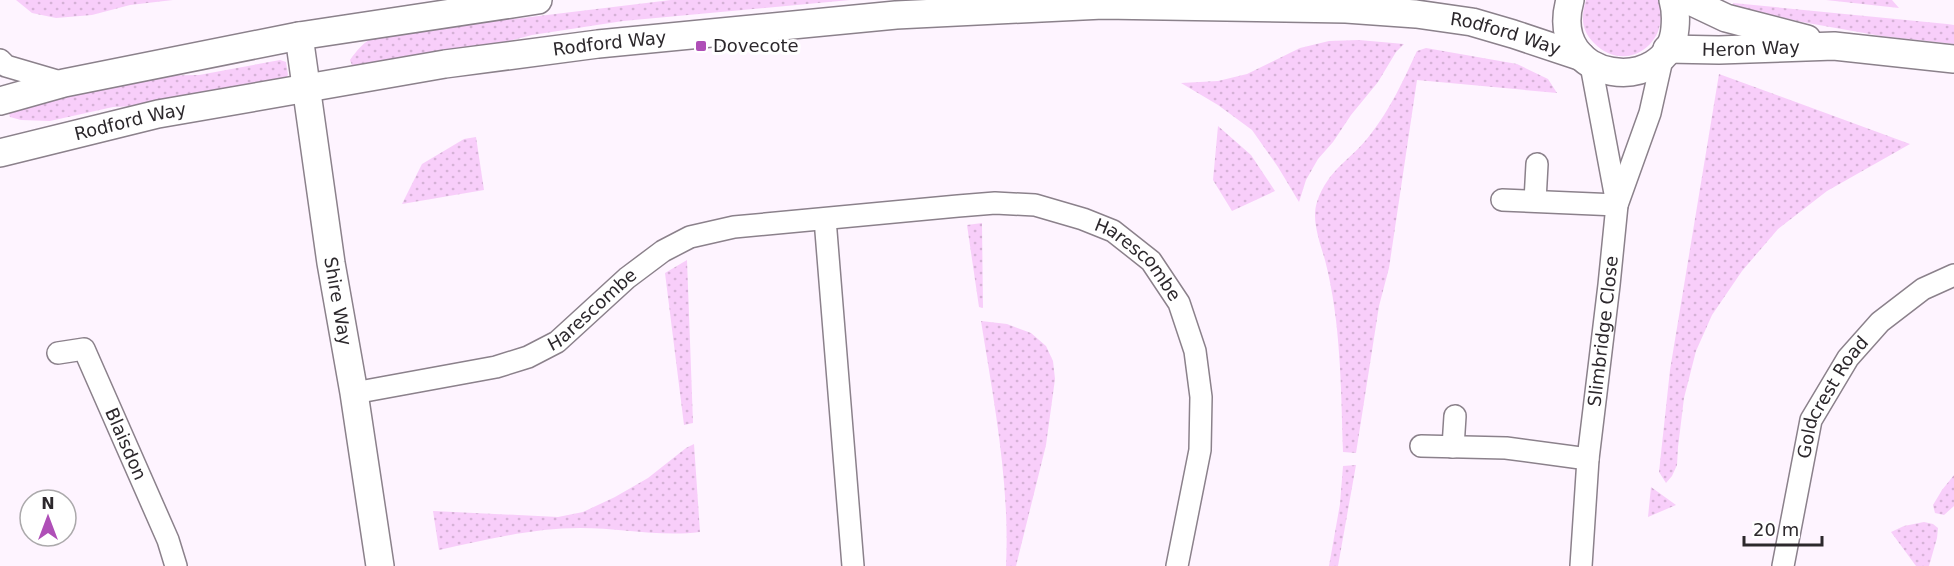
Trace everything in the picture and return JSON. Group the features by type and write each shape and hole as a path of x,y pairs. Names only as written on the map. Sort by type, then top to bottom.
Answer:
{"street":[{"path":"0,101 64,83 298,36 538,0"},
{"path":"1570,0 1566,14 1568,33 1574,47 1586,61"},
{"path":"1665,52 1674,35 1676,10 1673,0"},
{"name":"Heron Way","path":"1688,0 1726,18 1834,46"},
{"name":"Rodford Way","path":"0,153 159,114 445,64 896,8 1102,5 1346,9 1416,14 1472,22 1513,34 1612,73 1630,73 1648,66 1665,52"},
{"name":"Shire Way","path":"298,36 331,263 354,393 380,566"},
{"name":"Heron Way","path":"1665,52 1834,46 1954,59"},
{"name":"Slimbridge Close","path":"1581,566 1588,459 1617,205 1650,113 1665,52"},
{"path":"0,60 6,66 64,83"},
{"name":"Slimbridge Close","path":"1586,61 1617,205"},
{"path":"1535,201 1537,165"},
{"path":"1502,200 1617,205"},
{"name":"Harescombe","path":"354,393 496,367 528,357 557,342 627,278 663,251 690,237 734,227 995,203 1035,205 1083,219 1113,231 1151,261 1179,303 1195,351 1201,397 1200,450 1177,566"},
{"path":"825,219 853,566"},
{"name":"Goldcrest Road","path":"1783,566 1811,420 1848,358 1880,322 1923,289 1954,275"},
{"name":"Blaisdon","path":"58,353 84,349 168,540 176,566"},
{"path":"1453,447 1455,416"},
{"path":"1421,446 1506,448 1588,459"}],"shaded area":[{"path":"16,0 173,0 130,5 92,15 56,18 32,13"},
{"path":"671,0 850,0 623,21 532,35 489,46 353,68 350,60 361,46 375,36 471,17 514,19"},
{"path":"1586,0 1658,0 1661,15 1659,29 1653,41 1644,50 1632,55 1620,56 1607,52 1594,43 1584,28 1583,12"},
{"path":"1826,0 1892,0 1899,8"},
{"path":"1733,3 1954,25 1954,44 1881,36 1802,22 1733,6"},
{"path":"1359,40 1404,44 1396,52 1378,82 1318,159 1306,180 1299,202 1252,130 1218,105 1181,83 1218,81 1247,74 1300,48 1329,41"},
{"path":"1426,48 1517,64 1548,79 1557,93 1417,80 1389,268 1379,306 1356,453 1343,452 1337,331 1330,283 1317,231 1315,209 1327,181 1363,144 1384,115 1417,51"},
{"path":"280,60 286,62 288,75 285,79 160,105 113,107 50,121 21,120 10,117 8,110 145,76 199,75"},
{"path":"1719,74 1910,144 1827,191 1778,229 1742,271 1712,315 1696,351 1684,398 1677,465 1666,483 1659,472 1670,370"},
{"path":"1218,126 1251,155 1275,191 1232,211 1213,180"},
{"path":"476,137 484,190 402,204 422,164 464,139"},
{"path":"982,223 983,308 979,307 967,225"},
{"path":"687,260 693,423 684,425 665,273"},
{"path":"981,321 1007,324 1031,333 1046,346 1053,361 1055,379 1046,445 1016,566 1006,566 1007,535 1003,474 996,412"},
{"path":"694,444 700,532 655,533 595,528 544,530 439,550 433,511 558,517 583,512 648,478"},
{"path":"1356,465 1338,566 1329,566 1340,504 1343,466"},
{"path":"1954,475 1954,506 1944,515 1935,513 1933,505"},
{"path":"1651,487 1676,505 1648,517"},
{"path":"1924,522 1938,528 1937,538 1929,566 1916,566 1891,532 1904,526"}],"place":[{"name":"Dovecote","path":"701,46"}]}
